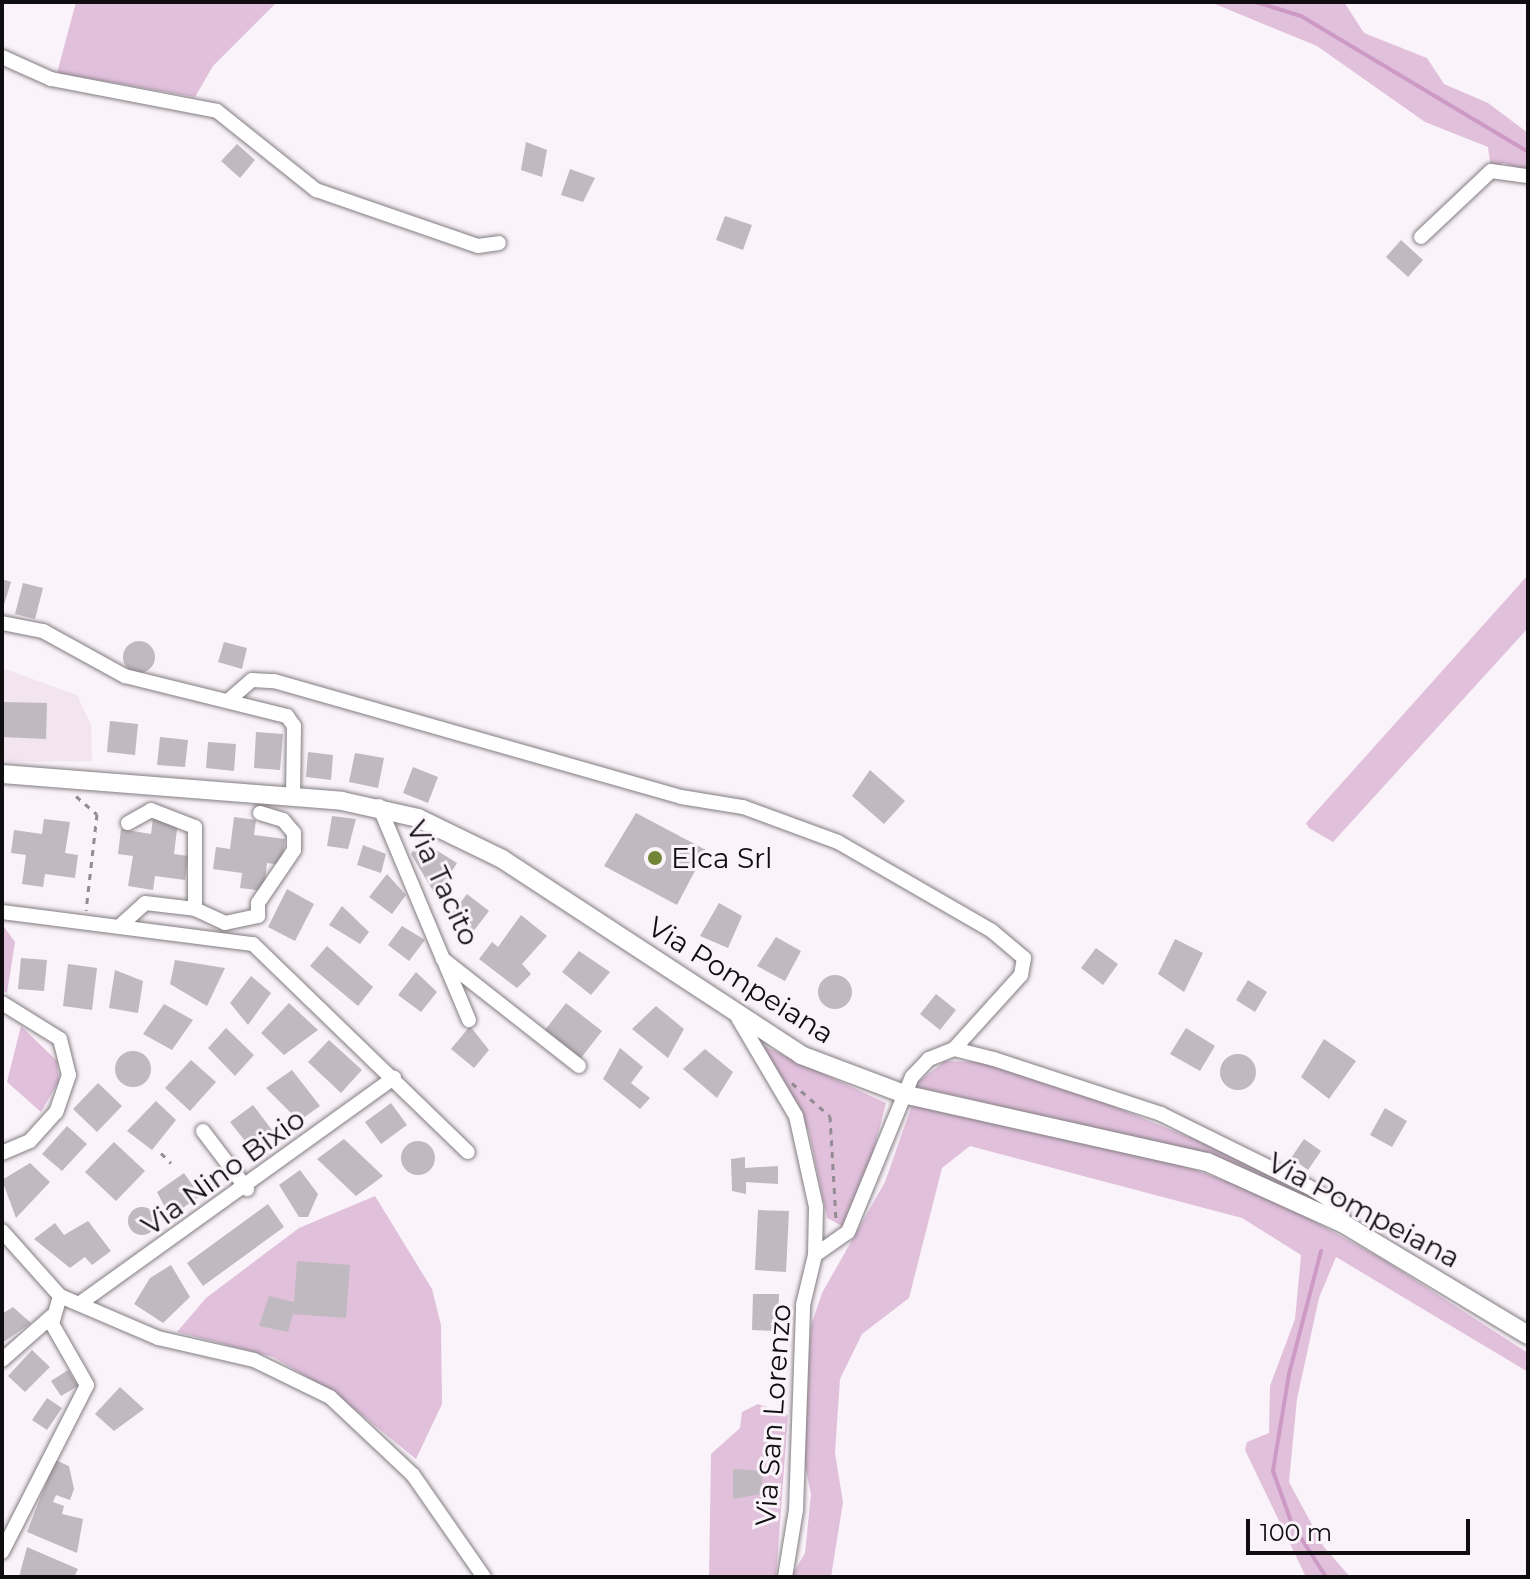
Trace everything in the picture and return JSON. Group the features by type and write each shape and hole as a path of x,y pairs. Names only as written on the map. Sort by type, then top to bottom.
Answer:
{"main road":[{"name":"Via Pompeiana","path":"2,774 379,806 476,843 738,1018 801,1055 907,1095 1163,1149 1253,1180 1344,1224 1528,1335"}],"street":[{"path":"2,57 51,79 217,111 316,190 478,246 499,243"},
{"path":"1421,237 1491,171 1528,176"},
{"path":"2,623 43,631 125,676 230,699 287,716 294,726 293,797"},
{"path":"230,699 252,680 274,681 681,797 743,807 838,842 992,931 1024,958 1021,975 954,1049 929,1059 907,1095 860,1210 834,1244 815,1255"},
{"name":"Via Tacito","path":"379,806 443,959 579,1066"},
{"path":"128,823 151,810 195,827 195,909"},
{"path":"2,912 122,924 224,929 258,916 258,903 294,850 294,833 283,820 260,813"},
{"path":"122,924 145,903 195,909 268,954 468,1152"},
{"path":"443,959 469,1020"},
{"path":"2,1003 60,1039 69,1075 56,1112 30,1141 2,1153"},
{"name":"Via San Lorenzo","path":"738,1018 779,1081 809,1161 815,1255 803,1305 796,1510 785,1577"},
{"path":"954,1049 1081,1086 1236,1148 1340,1207 1344,1224"},
{"name":"Via Nino Bixio","path":"79,1304 247,1189 394,1078"},
{"path":"203,1131 247,1189"},
{"path":"2,1231 60,1296 158,1338 241,1355 330,1397 413,1475 484,1577"},
{"path":"2,1360 52,1316 60,1296"},
{"path":"2,1552 87,1385 52,1316"}],"path":[{"path":"64,787 97,814 86,910"},
{"path":"779,1081 805,1088 830,1116 839,1195 834,1244"},
{"path":"161,1153 171,1163"}],"shaded area":[{"path":"76,2 277,2 213,66 195,97 57,73"},
{"path":"1210,2 1344,2 1364,33 1427,58 1444,84 1488,103 1528,133 1528,172 1504,163 1491,169 1488,147 1425,122 1317,46"},
{"path":"1528,575 1528,628 1333,842 1309,828 1306,823"},
{"path":"2,668 77,695 91,725 92,761 2,762"},
{"path":"2,924 15,942 7,993 2,990"},
{"path":"21,1026 57,1061 59,1081 41,1112 7,1082"},
{"path":"760,1044 886,1103 867,1176 844,1227 827,1218 809,1132"},
{"path":"945,1061 984,1062 1076,1091 1211,1146 1329,1207 1176,1147 913,1086"},
{"path":"912,1105 1160,1158 1267,1195 1384,1260 1528,1353 1528,1372 1336,1257 1319,1298 1297,1399 1289,1482 1324,1547 1350,1577 1306,1577 1245,1450 1247,1442 1269,1433 1270,1386 1295,1319 1301,1255 1242,1218 970,1146 942,1168 909,1298 862,1334 840,1379 835,1453 843,1502 831,1577 791,1577 805,1553 811,1494 803,1456 811,1326 822,1293 885,1182"},
{"path":"375,1196 432,1289 441,1325 442,1404 416,1459 336,1394 273,1357 177,1332 206,1298 299,1228"},
{"path":"758,1404 788,1415 776,1577 709,1577 711,1454 740,1428 742,1412"}],"building":[{"path":"526,142 547,150 542,177 521,170"},
{"path":"237,144 255,160 240,178 221,161"},
{"path":"570,169 595,178 583,202 561,195"},
{"path":"725,216 752,225 743,250 716,240"},
{"path":"1401,240 1423,260 1408,277 1386,257"},
{"path":"2,579 11,582 3,608 2,608"},
{"path":"23,583 43,588 35,619 15,614"},
{"path":"139,641 150,646 155,657 150,668 139,673 128,668 123,657 128,646"},
{"path":"224,642 247,648 242,669 218,662"},
{"path":"2,702 47,703 46,739 2,737"},
{"path":"110,721 138,724 135,755 107,752"},
{"path":"256,732 283,734 280,770 254,768"},
{"path":"160,737 188,740 185,767 157,765"},
{"path":"208,742 236,744 234,771 206,768"},
{"path":"308,752 333,755 331,780 306,777"},
{"path":"355,753 384,758 378,788 349,782"},
{"path":"413,767 438,777 428,803 403,793"},
{"path":"870,770 905,801 884,824 852,796"},
{"name":"Elca Srl","path":"636,813 706,850 677,905 604,866"},
{"path":"332,816 356,819 348,849 327,846"},
{"path":"234,817 256,820 254,835 285,839 282,865 267,863 264,891 240,888 242,873 213,869 216,847 230,849"},
{"path":"153,818 178,821 174,854 188,856 185,880 155,876 153,890 128,886 133,856 118,854 121,829 151,834"},
{"path":"44,819 70,822 65,853 78,855 75,878 45,874 43,887 22,884 26,855 11,853 14,830 42,834"},
{"path":"420,840 457,863 436,896 411,854"},
{"path":"363,845 386,854 381,873 357,865"},
{"path":"387,874 406,895 392,914 369,897"},
{"path":"287,889 314,904 295,941 268,927"},
{"path":"467,894 489,911 472,933 450,916"},
{"path":"719,903 742,916 728,948 700,936"},
{"path":"342,906 369,932 360,944 329,925"},
{"path":"521,915 547,936 522,964 531,974 517,988 479,959 492,942 498,947"},
{"path":"402,926 425,940 409,961 388,945"},
{"path":"776,937 801,951 785,981 757,966"},
{"path":"1175,939 1203,953 1184,992 1158,974"},
{"path":"327,946 373,987 358,1006 310,966"},
{"path":"1096,948 1118,964 1103,985 1081,968"},
{"path":"579,951 610,972 591,995 562,972"},
{"path":"21,958 47,960 44,991 18,989"},
{"path":"175,960 225,968 207,1006 170,984"},
{"path":"68,964 97,968 92,1010 63,1006"},
{"path":"115,970 143,981 138,1013 109,1008"},
{"path":"416,972 437,992 421,1012 398,995"},
{"path":"835,975 847,980 852,992 847,1004 835,1009 823,1004 818,992 823,980"},
{"path":"251,976 271,993 248,1025 230,1003"},
{"path":"1248,980 1267,992 1255,1012 1236,1000"},
{"path":"936,994 956,1010 940,1030 920,1014"},
{"path":"289,1003 318,1030 284,1055 261,1033"},
{"path":"566,1003 602,1031 581,1058 545,1030"},
{"path":"164,1004 193,1020 172,1050 143,1034"},
{"path":"656,1006 684,1029 668,1058 632,1029"},
{"path":"470,1026 489,1050 474,1068 451,1049"},
{"path":"226,1028 254,1055 235,1076 208,1048"},
{"path":"1186,1028 1215,1046 1200,1071 1170,1054"},
{"path":"1324,1039 1356,1061 1329,1099 1301,1077"},
{"path":"329,1040 362,1070 341,1093 308,1062"},
{"path":"620,1048 643,1067 631,1083 650,1098 640,1109 603,1079"},
{"path":"705,1049 733,1072 717,1098 683,1069"},
{"path":"133,1051 145,1057 151,1069 145,1081 133,1087 121,1081 115,1069 121,1057"},
{"path":"1238,1054 1251,1059 1256,1072 1251,1085 1238,1090 1225,1085 1220,1072 1225,1059"},
{"path":"191,1060 216,1082 190,1111 165,1088"},
{"path":"292,1070 320,1106 299,1121 266,1088"},
{"path":"98,1083 122,1106 97,1132 73,1109"},
{"path":"156,1101 176,1120 152,1150 127,1131"},
{"path":"391,1103 407,1125 381,1144 365,1122"},
{"path":"253,1105 275,1134 253,1151 230,1122"},
{"path":"1385,1108 1407,1121 1392,1147 1370,1135"},
{"path":"67,1126 87,1144 62,1171 42,1154"},
{"path":"344,1139 383,1176 356,1196 317,1159"},
{"path":"1304,1139 1321,1151 1308,1170 1291,1158"},
{"path":"418,1141 430,1146 435,1158 430,1170 418,1175 406,1170 401,1158 406,1146"},
{"path":"114,1142 145,1171 116,1201 85,1172"},
{"path":"745,1157 745,1168 778,1166 778,1184 746,1182 746,1194 732,1191 731,1159"},
{"path":"30,1163 50,1182 16,1218 2,1180"},
{"path":"300,1170 318,1194 308,1217 299,1217 279,1185"},
{"path":"184,1173 200,1196 170,1217 157,1192"},
{"path":"268,1204 284,1227 203,1286 187,1263"},
{"path":"142,1207 152,1211 156,1221 152,1231 142,1235 132,1231 128,1221 132,1211"},
{"path":"758,1210 789,1211 786,1272 755,1270"},
{"path":"88,1221 111,1251 92,1265 85,1257 70,1268 34,1239 55,1223 64,1235"},
{"path":"297,1261 350,1265 346,1318 293,1314 288,1332 259,1326 269,1296 294,1302"},
{"path":"171,1265 190,1297 163,1323 134,1304 150,1278"},
{"path":"753,1294 779,1294 778,1331 752,1330"},
{"path":"13,1307 31,1323 2,1343 2,1314"},
{"path":"32,1350 50,1367 25,1392 8,1376"},
{"path":"68,1370 78,1386 61,1396 51,1381"},
{"path":"120,1387 144,1409 114,1431 95,1414"},
{"path":"47,1398 62,1408 47,1430 32,1420"},
{"path":"55,1460 69,1466 74,1489 70,1500 56,1495 53,1502 64,1506 62,1514 83,1519 77,1553 27,1532"},
{"path":"733,1469 763,1471 761,1494 733,1499"},
{"path":"27,1547 78,1569 74,1577 19,1577"}],"waterway":[{"path":"1256,2 1301,16 1528,152"},
{"path":"1321,1251 1289,1374 1273,1471 1292,1524 1326,1577"}],"place":[{"name":"Elca Srl","path":"655,858"}]}
